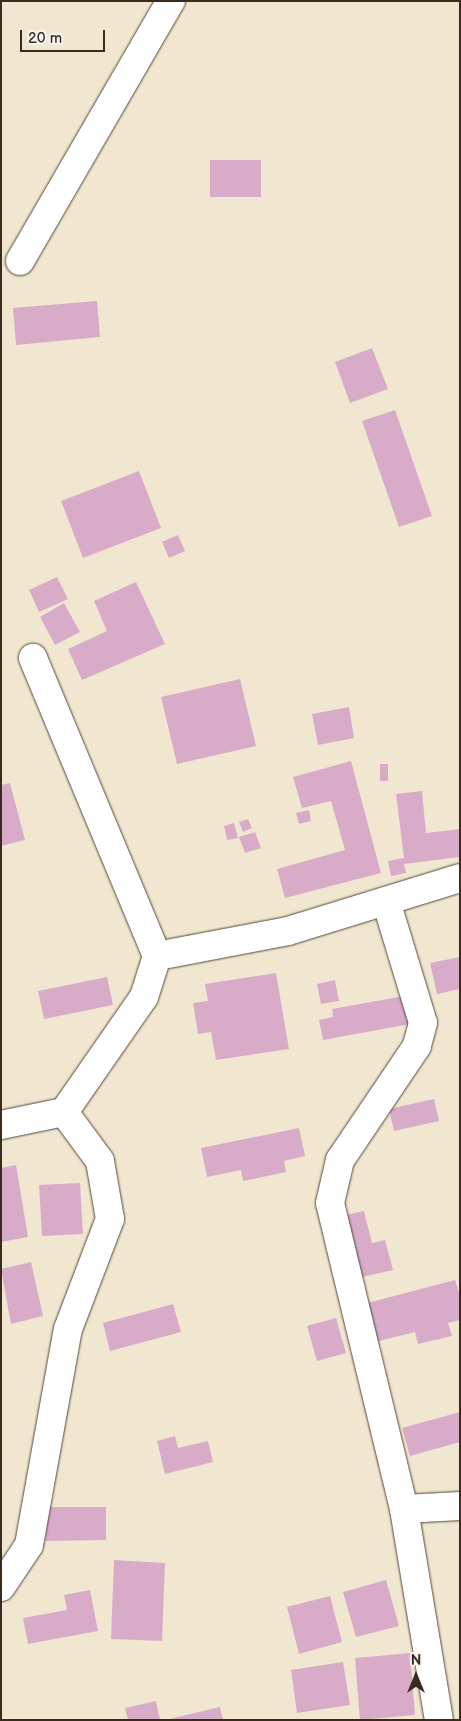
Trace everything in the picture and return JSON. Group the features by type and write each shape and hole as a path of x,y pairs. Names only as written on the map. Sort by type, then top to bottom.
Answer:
{"street":[{"path":"20,261 171,1"},
{"path":"1,1125 64,1112 144,997 157,956 33,658"},
{"path":"157,956 288,931 460,878"},
{"path":"386,901 423,1023 417,1046 340,1160 330,1203 404,1509 439,1720"},
{"path":"1,1587 29,1545 68,1329 110,1219 100,1161 64,1112"},
{"path":"404,1509 460,1506"}],"building":[{"path":"210,160 261,160 261,197 210,197"},
{"path":"97,301 100,337 16,345 13,308"},
{"path":"372,348 388,389 350,403 335,362"},
{"path":"395,410 432,516 399,527 362,421"},
{"path":"139,471 161,528 83,558 61,501"},
{"path":"178,535 185,551 169,558 162,542"},
{"path":"57,577 68,599 39,612 29,590"},
{"path":"136,582 165,644 82,680 68,649 107,631 94,601"},
{"path":"64,603 80,632 55,645 40,617"},
{"path":"240,679 256,746 177,764 161,697"},
{"path":"349,707 354,738 318,745 312,714"},
{"path":"351,761 381,873 285,898 277,869 345,850 331,801 302,808 293,777"},
{"path":"380,764 388,764 388,781 380,781"},
{"path":"10,783 25,840 1,846 1,785"},
{"path":"422,791 426,833 460,829 460,857 404,864 406,873 391,876 388,861 404,858 396,794"},
{"path":"309,810 311,821 299,824 296,813"},
{"path":"248,819 252,828 243,832 239,822"},
{"path":"234,823 238,838 227,840 224,826"},
{"path":"255,832 261,848 245,853 239,837"},
{"path":"460,957 460,989 437,994 430,963"},
{"path":"276,973 289,1049 216,1060 211,1032 198,1034 193,1003 208,1001 205,984"},
{"path":"107,977 113,1005 44,1019 38,991"},
{"path":"335,980 339,1001 321,1004 317,984"},
{"path":"404,996 410,1024 323,1040 319,1020 333,1017 332,1009"},
{"path":"434,1099 439,1121 394,1131 389,1109"},
{"path":"299,1128 305,1156 284,1161 286,1172 243,1181 241,1170 207,1177 201,1148"},
{"path":"16,1165 28,1237 1,1242 1,1168"},
{"path":"80,1183 83,1234 42,1236 39,1185"},
{"path":"364,1211 372,1243 385,1240 393,1270 358,1278 342,1216"},
{"path":"31,1262 43,1316 11,1324 1,1269"},
{"path":"455,1280 460,1296 460,1320 448,1323 452,1336 418,1344 415,1332 371,1343 360,1305"},
{"path":"173,1304 181,1332 110,1351 103,1323"},
{"path":"336,1318 346,1353 317,1361 307,1326"},
{"path":"460,1412 460,1442 410,1456 402,1428"},
{"path":"175,1436 178,1448 208,1441 213,1462 165,1474 157,1441"},
{"path":"46,1507 106,1507 106,1540 46,1541"},
{"path":"114,1560 165,1563 162,1641 111,1639"},
{"path":"386,1580 399,1626 356,1637 343,1592"},
{"path":"90,1590 98,1631 28,1644 23,1618 67,1610 64,1595"},
{"path":"330,1596 342,1642 299,1654 287,1607"},
{"path":"410,1653 415,1715 360,1720 355,1658"},
{"path":"343,1662 350,1705 297,1713 291,1670"},
{"path":"156,1701 160,1720 128,1720 125,1708"},
{"path":"220,1707 223,1720 169,1719"}]}
